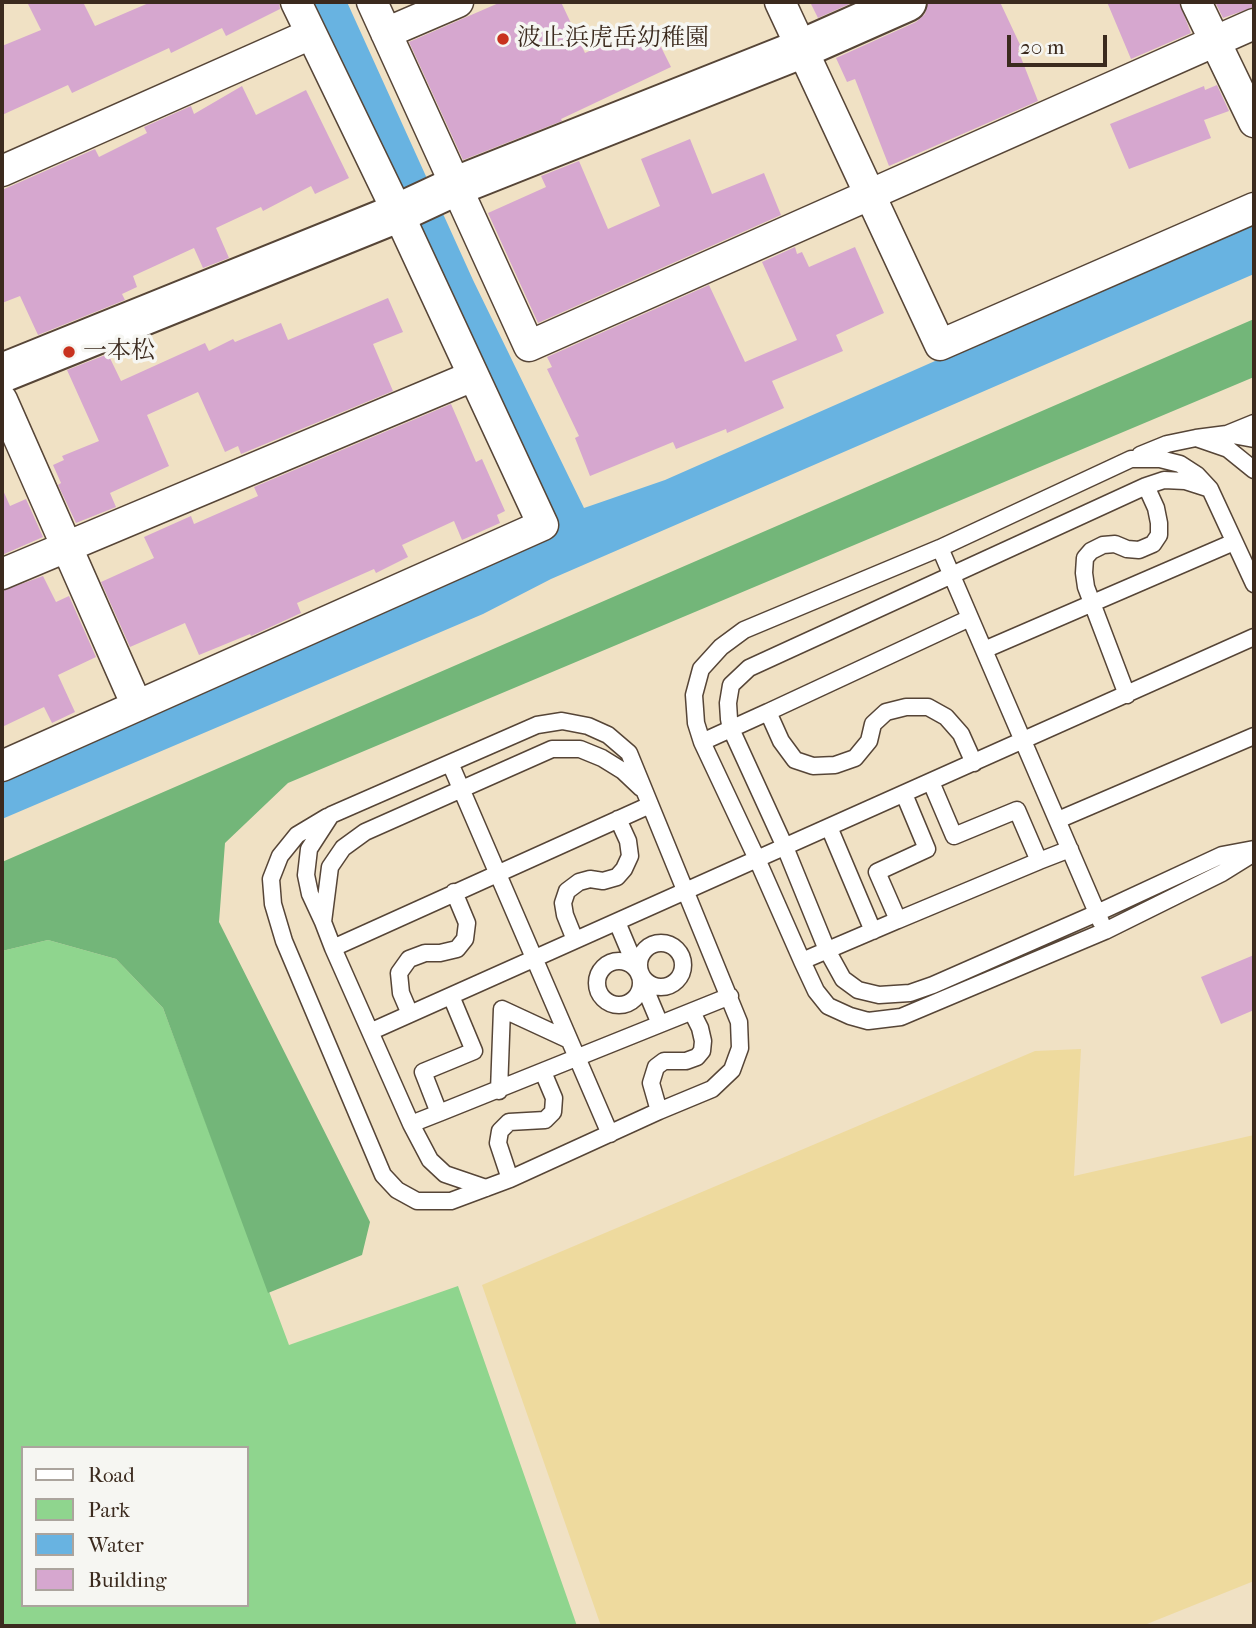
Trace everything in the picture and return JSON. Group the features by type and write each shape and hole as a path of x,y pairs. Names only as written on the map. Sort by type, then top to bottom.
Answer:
{"street":[{"path":"2,766 543,525 398,213 296,2"},
{"path":"372,2 529,346 1254,24"},
{"path":"386,33 458,2"},
{"path":"780,2 940,345 1254,208"},
{"path":"2,373 801,49 907,2"},
{"path":"1195,2 1254,122"},
{"path":"2,172 311,34"},
{"path":"2,574 473,376"},
{"path":"2,400 137,706"}],"lane":[{"path":"1254,423 1227,434 1167,444 940,548 744,630 721,647 701,669 694,695 696,723 702,742 816,992 828,1006 849,1016 868,1021 901,1017 1105,931 1222,873 1254,851"},
{"path":"1227,434 1254,439"},
{"path":"1196,438 1228,449 1254,470"},
{"path":"1131,459 1160,459 1180,464 1197,475 1210,489 1254,584"},
{"path":"1210,489 1185,481 1164,480 1146,486 749,668 731,685 728,703 731,729 785,847 827,950 843,979 858,990 879,995 910,993 933,985 1222,855 1254,851"},
{"path":"1127,695 1092,603 1084,573 1085,558 1091,551 1103,545 1115,544 1139,550 1153,544 1158,535 1156,508 1146,486"},
{"path":"984,650 1234,541"},
{"path":"940,548 1105,931"},
{"path":"702,742 971,618"},
{"path":"372,1031 1254,638"},
{"path":"768,712 781,741 795,760 813,766 835,765 855,758 869,741 873,724 886,712 906,707 928,707 946,717 961,734 974,763"},
{"path":"562,721 588,726 608,735 629,753 730,996 739,1022 740,1048 732,1070 712,1089 510,1179 452,1200 417,1200 397,1190 383,1175 284,941 274,904 271,879 280,856 297,835 331,815 450,763 537,725 562,721"},
{"path":"1058,820 1254,736"},
{"path":"323,922 330,867 343,848 365,832 552,750 580,749 602,758 623,771 647,797"},
{"path":"450,763 610,1134"},
{"path":"931,782 954,836 1017,810 1038,861"},
{"path":"898,920 877,872 927,849 904,794"},
{"path":"333,948 618,819 647,797"},
{"path":"331,815 309,849 306,875 310,894 411,1124 430,1160 445,1174 486,1188"},
{"path":"575,940 563,903 567,891 579,882 590,879 603,881 617,877 625,869 629,856 628,841 618,819"},
{"path":"829,827 873,931"},
{"path":"802,961 1070,849"},
{"path":"410,1014 401,993 399,973 409,959 425,953 457,949 465,939 467,923 454,892"},
{"path":"617,922 660,1024"},
{"path":"439,1113 423,1072 474,1051 451,996"},
{"path":"411,1124 499,1091 730,996"},
{"path":"499,1091 502,1009 569,1040"},
{"path":"659,1111 650,1083 656,1067 664,1061 686,1061 697,1057 702,1051 704,1041 692,1012"},
{"path":"510,1179 498,1143 500,1131 509,1122 545,1120 553,1112 554,1098 543,1072"}],"green space":[{"path":"1254,319 1254,377 288,783 225,843 219,922 370,1222 362,1255 268,1293 163,1008 116,959 48,940 2,951 2,862"},
{"path":"48,940 116,959 163,1008 289,1345 458,1286 577,1626 2,1626 2,951"}],"sand":[{"path":"1081,1049 1074,1176 1254,1135 1254,1581 1142,1626 601,1626 482,1285 1035,1051"}],"water":[{"path":"312,2 347,2 473,280 584,508 665,480 1103,287 1254,224 1254,274 551,579 483,614 2,819 2,776 553,523"}],"building":[{"path":"27,2 83,2 95,26 151,2 279,2 280,9 226,36 222,28 171,53 169,48 72,93 68,85 2,115 2,46 41,30"},
{"path":"501,2 561,2 585,53 634,30 640,42 653,31 671,67 561,119 562,121 463,160 409,42"},
{"path":"810,2 854,2 818,18"},
{"path":"928,2 1000,2 1022,49 1018,50 1038,101 889,166 855,79 847,82 836,58 916,22 925,14"},
{"path":"1107,2 1179,2 1191,33 1131,59"},
{"path":"1215,2 1254,2 1254,7 1223,18"},
{"path":"1217,85 1229,111 1204,120 1211,138 1129,169 1110,124 1204,86 1205,90"},
{"path":"242,86 256,115 306,90 349,178 315,194 311,186 263,211 261,207 216,228 229,258 203,268 194,248 133,276 137,287 122,294 125,300 38,335 20,296 2,303 2,190 95,149 99,157 147,133 144,127 191,106 194,114"},
{"path":"690,139 712,194 764,173 781,215 538,323 488,213 546,187 541,176 579,161 608,229 660,206 641,159"},
{"path":"795,247 797,254 802,252 809,267 855,247 884,313 836,335 843,351 772,381 784,408 727,433 726,429 676,449 673,442 590,476 575,438 579,436 547,369 552,367 547,357 709,285 745,362 797,340 762,262"},
{"path":"388,298 403,332 373,344 393,391 241,454 238,446 225,452 198,392 147,415 169,466 110,493 116,507 76,523 58,485 61,483 53,465 64,460 62,456 99,441 67,370 108,354 121,381 205,343 209,351 233,339 235,342 281,323 288,340"},
{"path":"451,404 476,462 482,459 505,511 497,515 500,523 462,540 454,521 402,545 408,557 376,573 374,569 297,603 301,613 251,636 250,634 199,655 185,623 130,647 101,582 154,558 144,537 191,516 194,524 258,496 254,487"},
{"path":"2,488 10,506 26,499 43,537 2,555"},
{"path":"43,576 56,602 69,596 96,657 58,675 75,712 52,723 44,707 2,727 2,591"},
{"path":"1254,955 1254,1010 1221,1024 1201,977"}],"place":[{"name":"波止浜虎岳幼稚園","path":"503,39"},
{"name":"一本松","path":"69,352"}]}
